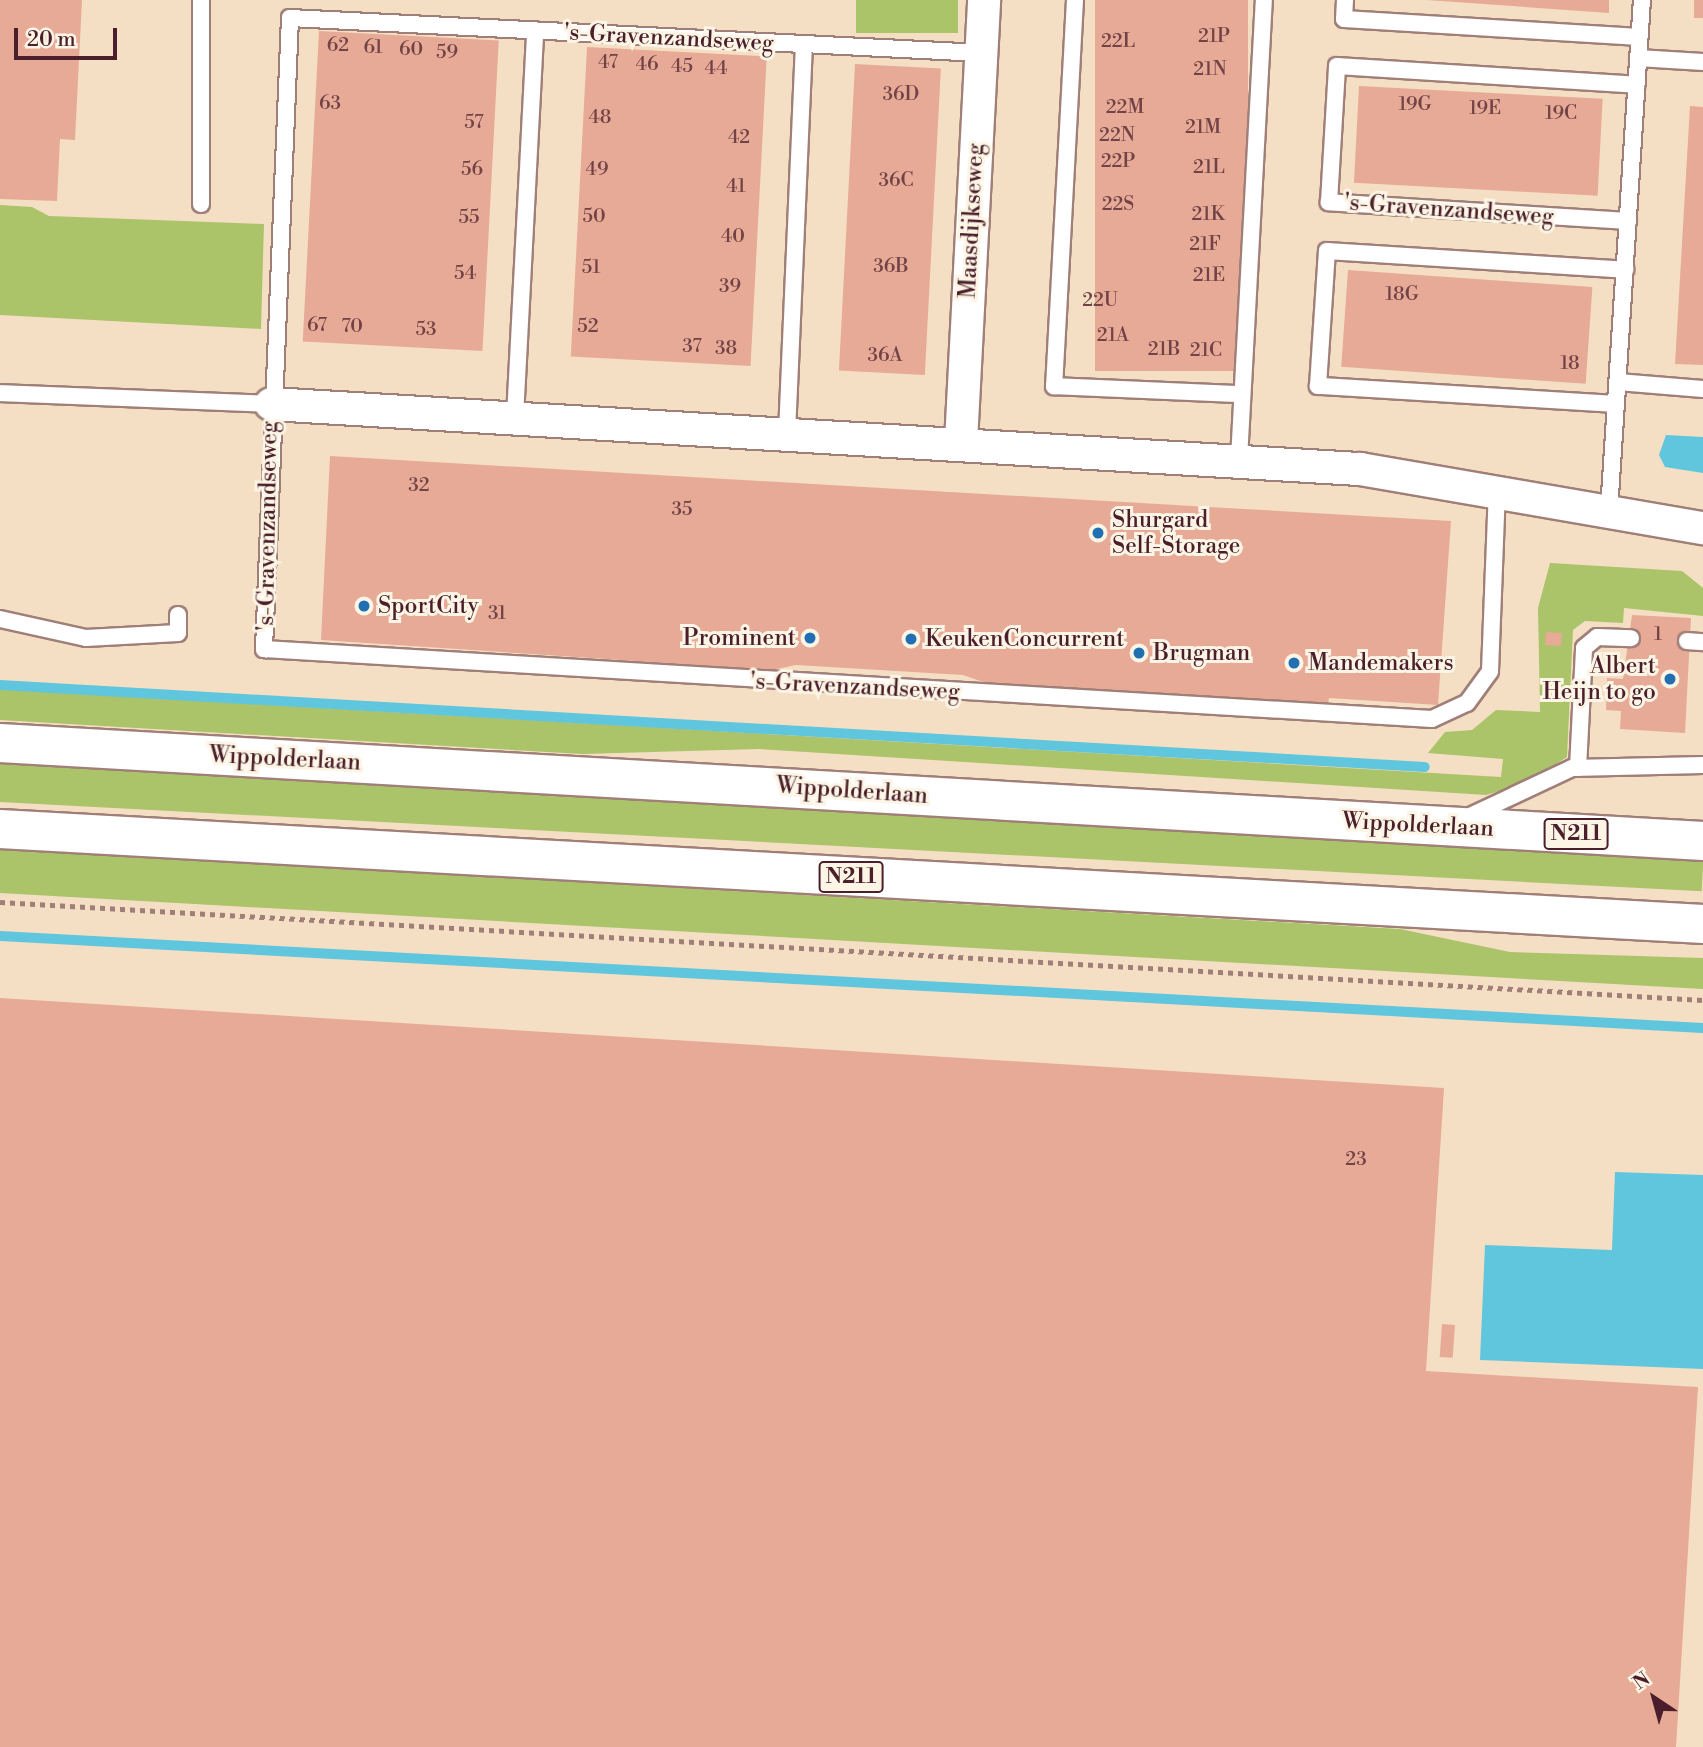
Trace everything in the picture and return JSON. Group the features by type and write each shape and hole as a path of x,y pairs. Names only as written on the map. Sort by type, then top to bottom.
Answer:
{"main road":[{"name":"Wippolderlaan","path":"0,743 1703,841"},
{"name":"N211","path":"0,829 1703,924"}],"street":[{"name":"Maasdijkseweg","path":"961,442 984,0"},
{"name":"'s-Gravenzandseweg","path":"271,404 961,442 1360,469 1703,528"}],"lane":[{"path":"201,0 201,204"},
{"path":"1074,0 1054,386 1240,394"},
{"path":"1239,459 1240,394 1264,0"},
{"path":"1345,0 1344,19 1639,37"},
{"path":"1609,510 1642,0"},
{"name":"'s-Gravenzandseweg","path":"981,53 290,18 271,404 264,649 1432,719 1467,703 1490,671 1497,491"},
{"name":"'s-Gravenzandseweg","path":"515,417 535,31"},
{"name":"'s-Gravenzandseweg","path":"787,433 804,45"},
{"path":"1638,58 1703,62"},
{"name":"'s-Gravenzandseweg","path":"1628,220 1329,202 1337,66 1636,85"},
{"name":"'s-Gravenzandseweg","path":"1616,404 1318,386 1327,251 1625,270"},
{"path":"1618,383 1703,389"},
{"name":"'s-Gravenzandseweg","path":"0,393 271,404"},
{"path":"0,619 86,638 178,633 178,615"},
{"path":"1578,768 1584,648 1597,637 1631,638"},
{"path":"1448,827 1578,768 1703,765"}],"path":[{"path":"0,902 1703,1000"}],"green space":[{"path":"856,0 958,0 958,33 856,33"},
{"path":"0,205 32,207 49,216 264,224 261,329 0,315"},
{"path":"1550,563 1682,571 1703,588 1703,616 1624,608 1623,623 1585,621 1573,630 1567,757 1526,783 1486,795 759,749 582,754 0,720 0,689 1501,777 1503,759 1428,753 1445,732 1472,730 1496,710 1540,712 1538,608"},
{"path":"0,764 1703,853 1702,891 0,802"},
{"path":"0,849 1400,929 1510,952 1703,958 1703,989 0,893"}],"water":[{"path":"1666,435 1703,437 1703,473 1665,467 1659,455"},
{"path":"1615,1172 1703,1175 1703,1369 1480,1360 1485,1245 1612,1250"}],"building":[{"path":"0,0 82,0 75,140 60,139 57,201 0,199"},
{"path":"1095,0 1248,0 1248,371 1095,371"},
{"path":"1427,0 1609,0 1609,13"},
{"path":"1694,0 1703,0 1703,18 1694,18"},
{"path":"319,31 499,40 482,351 303,342"},
{"path":"587,47 767,56 751,366 571,357"},
{"path":"855,64 941,69 925,375 839,371"},
{"path":"1359,86 1603,99 1598,196 1354,183"},
{"path":"1690,106 1703,107 1703,365 1675,364"},
{"path":"1348,270 1592,287 1586,384 1341,367"},
{"path":"330,456 1451,521 1438,705 1329,698 1328,704 986,683 963,675 796,665 772,670 321,640"},
{"path":"1632,615 1691,618 1685,733 1620,729 1621,711 1606,710 1607,678 1623,679"},
{"path":"1546,632 1562,633 1561,646 1545,645"},
{"path":"0,998 1444,1088 1426,1371 1698,1387 1676,1747 0,1747"},
{"path":"1442,1324 1455,1325 1453,1358 1440,1357"}],"waterway":[{"path":"0,685 1425,767"},
{"path":"0,936 1703,1028"}],"place":[{"name":"Shurgard Self-Storage","path":"1098,533"},
{"name":"SportCity","path":"364,606"},
{"name":"Prominent","path":"810,638"},
{"name":"KeukenConcurrent","path":"911,639"},
{"name":"Brugman","path":"1139,653"},
{"name":"Mandemakers","path":"1294,663"},
{"name":"Albert Heijn to go","path":"1670,679"}]}
